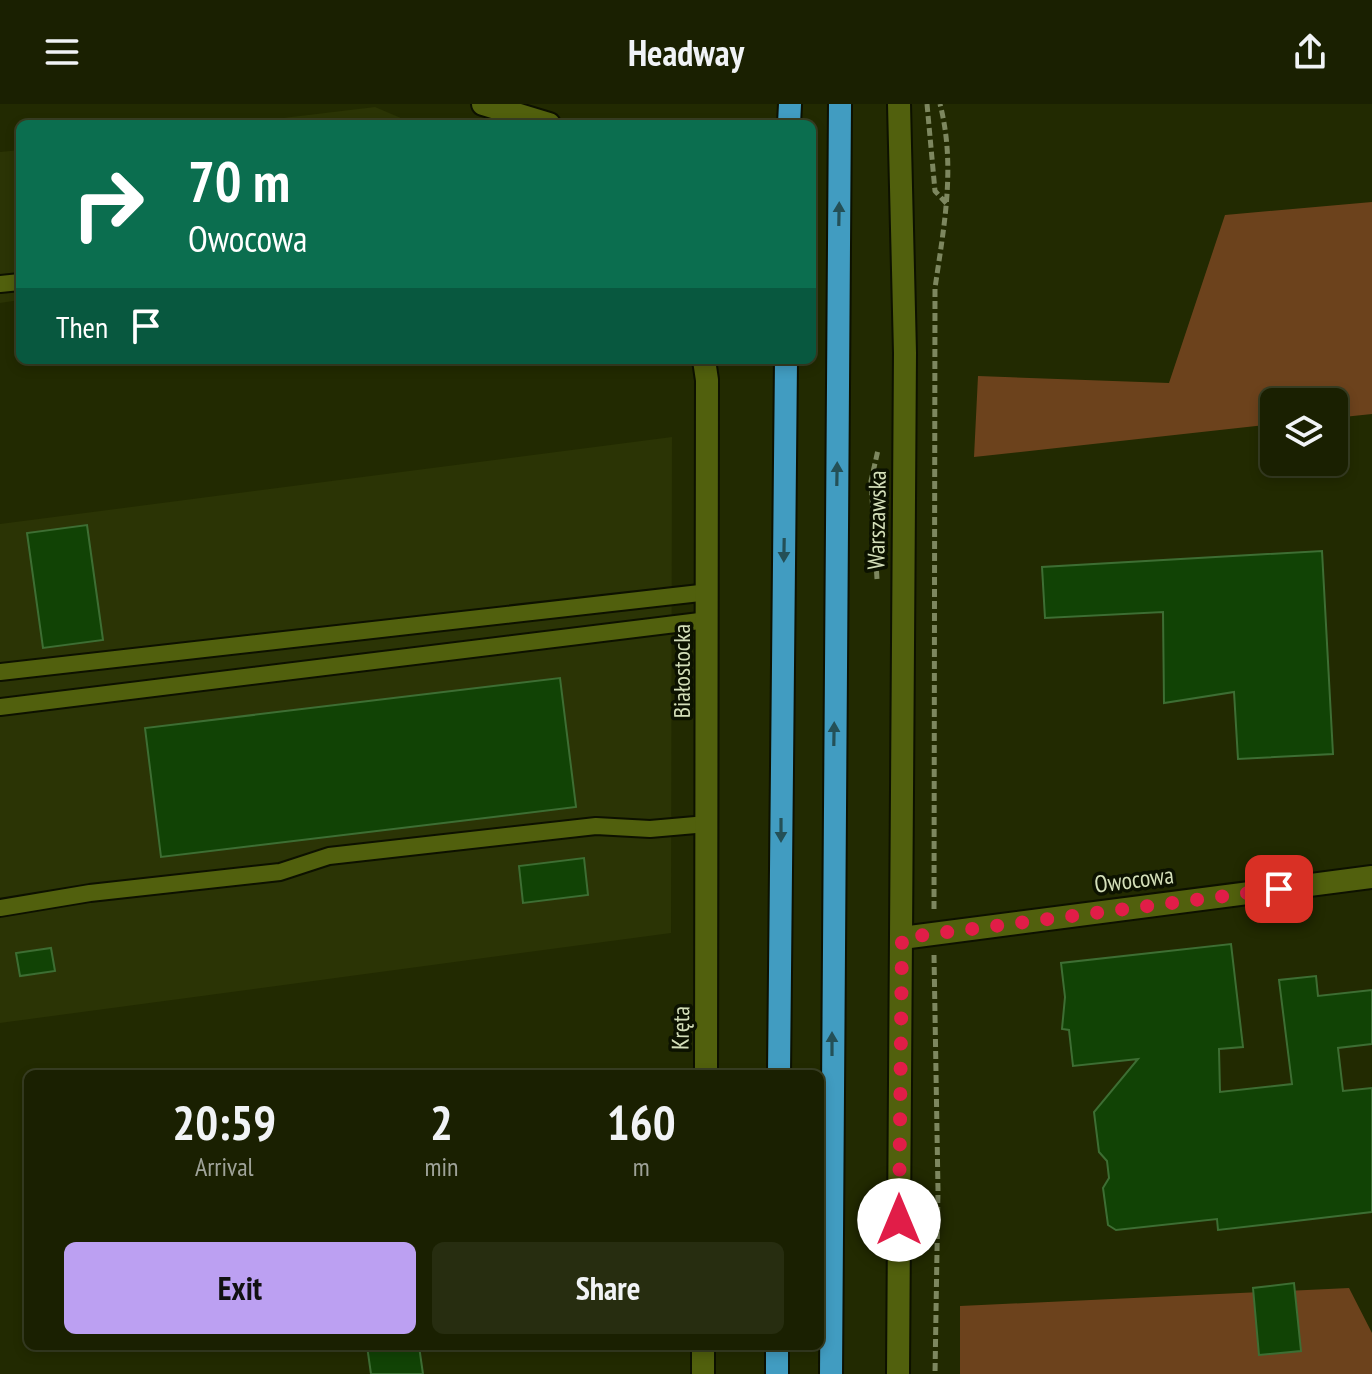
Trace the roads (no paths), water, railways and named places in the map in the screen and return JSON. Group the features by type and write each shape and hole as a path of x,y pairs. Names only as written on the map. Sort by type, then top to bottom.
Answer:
{"highway":[{"path":"831,1374 840,104"},
{"path":"779,1070 786,364"},
{"path":"777,1350 777,1374"}],"street":[{"path":"483,104 537,120"},
{"path":"523,104 545,120"},
{"name":"Warszawska","path":"898,1374 905,353 899,104"},
{"name":"Białostocka","path":"705,364 709,592 707,982"},
{"name":"Owocowa","path":"902,938 1372,877"},
{"name":"Kręta","path":"706,1070 707,982"},
{"path":"703,1350 703,1374"}],"lane":[{"path":"0,672 709,592"},
{"path":"0,707 708,620"},
{"path":"0,908 90,893 280,872 329,856 596,826 650,829 707,824"}]}
